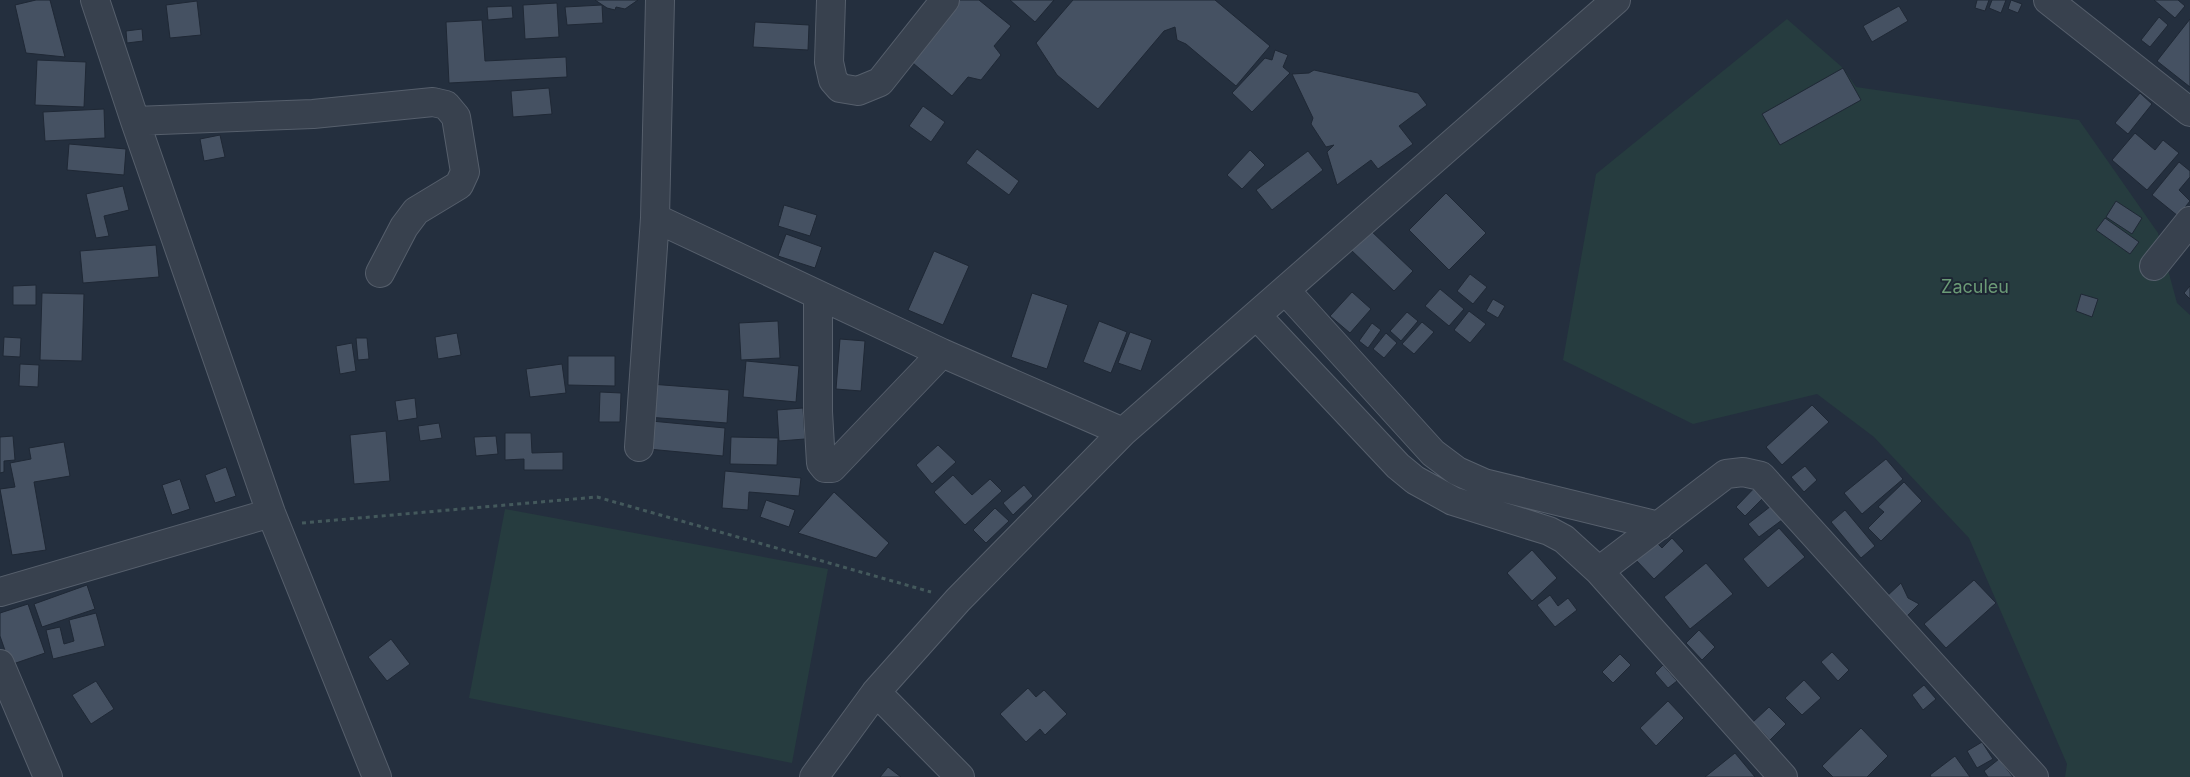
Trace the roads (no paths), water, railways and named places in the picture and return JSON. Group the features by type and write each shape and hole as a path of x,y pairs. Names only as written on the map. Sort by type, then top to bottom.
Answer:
{"street":[{"path":"95,0 273,519 377,777"},
{"path":"640,446 655,218 660,0"},
{"path":"831,0 829,62 833,80 840,88 858,91 880,82 945,0"},
{"path":"814,777 876,692 958,600 1123,432 1616,0"},
{"path":"2048,0 2190,112"},
{"path":"135,121 313,114 433,102 446,105 456,117 464,172 460,185 416,211 404,228 380,273"},
{"path":"655,218 942,353 1123,432"},
{"path":"2154,266 2190,221"},
{"path":"1286,291 1433,453 1457,471 1484,483 1659,526"},
{"path":"818,294 818,412 821,463 825,468 832,468 942,353"},
{"path":"1257,316 1398,466 1415,480 1466,506 1549,531 1564,539 1600,571 1783,777"},
{"path":"1600,571 1726,474 1743,472 1761,476 2034,777"},
{"path":"0,592 273,519"},
{"path":"0,664 48,777"},
{"path":"876,692 960,777"}],"park label":[{"name":"Zaculeu","path":"1975,287"}]}
